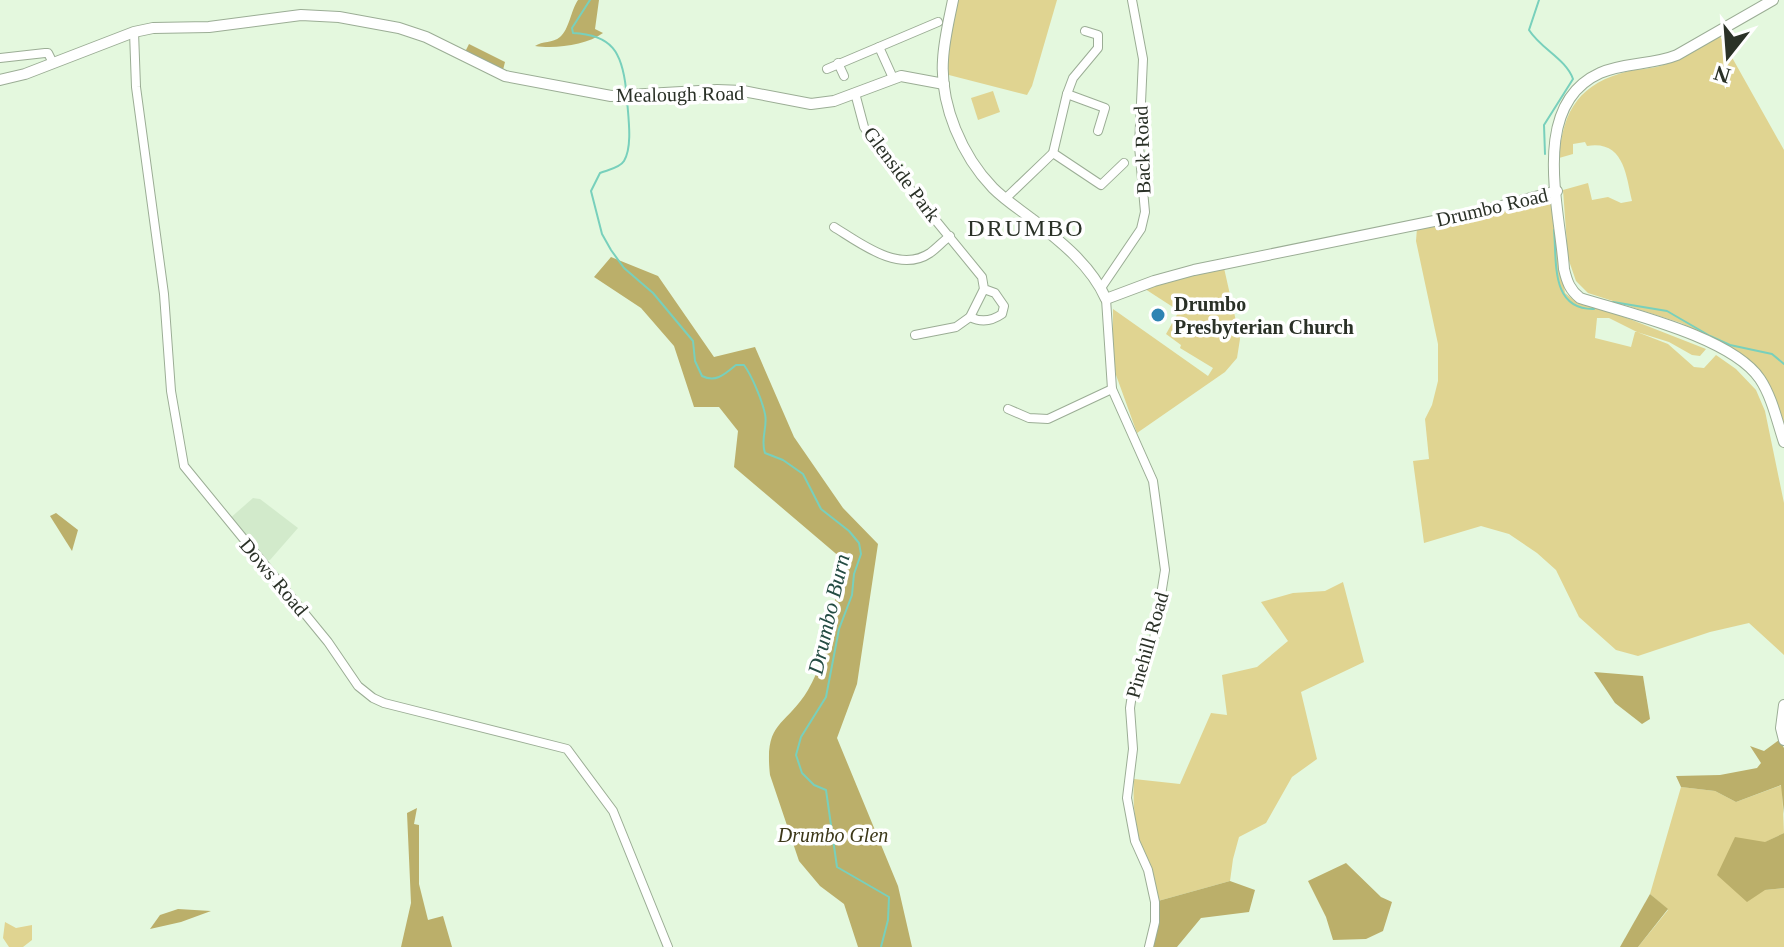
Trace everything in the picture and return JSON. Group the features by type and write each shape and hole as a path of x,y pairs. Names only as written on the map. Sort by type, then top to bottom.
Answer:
{"street":[{"path":"953,0 944,40 944,84 949,112 968,153 980,173 1005,199 1060,241 1104,293"},
{"name":"Back Road","path":"1104,293 1141,229 1145,212 1139,146 1143,59 1132,0"},
{"path":"1557,191 1554,167 1558,122 1565,106 1584,83 1614,68 1662,61 1677,55 1773,0"},
{"name":"Mealough Road","path":"0,80 134,32 153,28 209,27 301,15 339,17 399,28 426,37 505,76 611,96 743,91 811,104 834,101 893,78 912,76 944,84"},
{"path":"827,69 938,22"},
{"path":"929,26 934,38"},
{"path":"1005,199 1053,153 1073,78 1098,48 1098,35 1085,31"},
{"name":"Dows Road","path":"134,32 136,87 164,294 171,391 184,466 328,642 358,686 373,698 567,749 613,811 668,947"},
{"path":"879,47 893,78"},
{"path":"0,58 48,53 53,63"},
{"path":"838,63 844,76"},
{"name":"Glenside Park","path":"855,93 864,127 888,162 982,277 984,289 995,293 1004,306 1002,314 985,321 970,317 956,327 915,335"},
{"path":"1067,94 1105,108 1098,131"},
{"path":"1053,153 1101,185 1124,163"},
{"name":"Drumbo Road","path":"1104,293 1194,270 1483,211 1557,191 1564,269 1573,292 1580,298 1666,325 1733,355 1758,375 1784,442"},
{"path":"834,227 870,249 903,260 929,254 950,236"},
{"path":"841,245 847,235"},
{"path":"970,317 984,289"},
{"name":"Pinehill Road","path":"1104,293 1112,389 1153,481 1165,570 1154,639 1133,688 1130,708 1133,749 1127,798 1135,841 1148,870 1155,902 1155,922 1149,947"},
{"path":"1008,409 1029,418 1048,419 1112,389"},
{"path":"1784,705 1781,728 1784,740"}],"shaded area":[{"path":"957,0 1057,0 1027,95 945,74 947,45"},
{"path":"1720,36 1784,150 1784,428 1769,385 1737,353 1681,323 1588,293 1576,281 1568,258 1563,190 1588,183 1592,200 1608,197 1621,203 1632,201 1625,171 1609,148 1587,146 1585,142 1573,144 1573,154 1559,158 1565,125 1577,101 1586,91 1612,76 1668,63"},
{"path":"993,91 1000,112 978,120 971,98"},
{"path":"1548,198 1552,200 1565,293 1575,301 1706,349 1700,356 1692,355 1669,342 1637,332 1668,344 1694,367 1704,368 1716,355 1736,369 1756,390 1765,411 1784,503 1784,655 1749,623 1710,632 1638,656 1616,650 1579,617 1556,570 1509,534 1481,526 1424,543 1413,461 1429,459 1425,419 1438,381 1438,344 1416,241 1417,228 1522,208","holes":["1597,318 1609,318 1637,332 1631,347 1595,338"]},
{"path":"1224,268 1240,339 1237,358 1225,372 1137,433 1113,360 1113,309 1208,376 1213,368 1180,348 1181,345 1166,334 1179,311 1142,287"},
{"path":"253,498 260,499 298,528 270,560 264,562 228,520"},
{"path":"1343,582 1364,662 1301,692 1317,759 1292,777 1266,823 1239,837 1230,881 1158,901 1136,826 1134,779 1180,784 1211,713 1227,715 1222,675 1257,667 1288,641 1261,602 1293,593 1325,591"},
{"path":"1782,785 1784,833 1766,842 1765,890 1784,888 1784,947 1638,947 1668,910 1650,894 1681,787 1715,791 1736,802"},
{"path":"5,922 16,928 32,925 32,940 23,947 9,947 3,938"}],"green space":[{"path":"578,0 599,0 595,29 603,33 589,41 571,45 535,46 563,34"},
{"path":"469,44 505,62 503,70 465,52"},
{"name":"Drumbo Glen","path":"611,257 658,276 714,357 755,347 794,437 843,508 878,544 857,684 837,738 898,886 912,947 858,947 844,904 820,886 799,861 770,775 773,734 808,690 822,659 831,626 841,558 734,467 738,431 719,407 694,407 674,346 641,308 594,277"},
{"path":"56,513 78,530 72,551 50,516"},
{"path":"1594,672 1643,676 1650,719 1642,724 1615,703"},
{"path":"1779,740 1784,748 1784,814 1781,785 1736,802 1715,791 1681,787 1676,776 1720,775 1757,768 1761,763 1750,746 1764,751"},
{"path":"417,808 414,824 419,825 419,884 428,920 443,916 452,947 401,947 411,903 407,813"},
{"path":"1784,833 1784,888 1765,890 1747,902 1717,875 1735,837 1765,842"},
{"path":"1346,863 1381,897 1392,902 1383,931 1366,939 1333,940 1326,917 1308,881"},
{"path":"1230,881 1255,890 1249,912 1201,918 1177,947 1145,947 1158,901"},
{"path":"1650,894 1668,909 1638,947 1620,947"},
{"path":"178,909 211,911 150,929 160,915"}],"waterway":[{"name":"Drumbo Burn","path":"590,0 572,28 573,33 597,37 613,48 622,65 626,89"},
{"path":"1539,0 1529,30 1565,66 1573,79 1544,125 1545,154"},
{"name":"Drumbo Burn","path":"627,99 627,155 620,165 600,173 591,191 602,234 624,268 653,293 693,341 695,361 702,376 716,378 736,365 744,365 765,414 765,453 783,460 803,474 821,509 859,543 861,554 854,574 852,595 839,629 826,697 801,737 796,755 802,773 814,785 826,790 837,867 889,897 888,920 881,947"},
{"path":"1554,230 1556,269 1563,293 1580,307 1594,309"},
{"path":"1613,302 1667,311 1710,336 1730,345 1772,354 1784,364"}],"place":[{"name":"Drumbo Presbyterian Church","path":"1158,315"}],"district":[{"name":"DRUMBO","path":"1026,228"}]}
